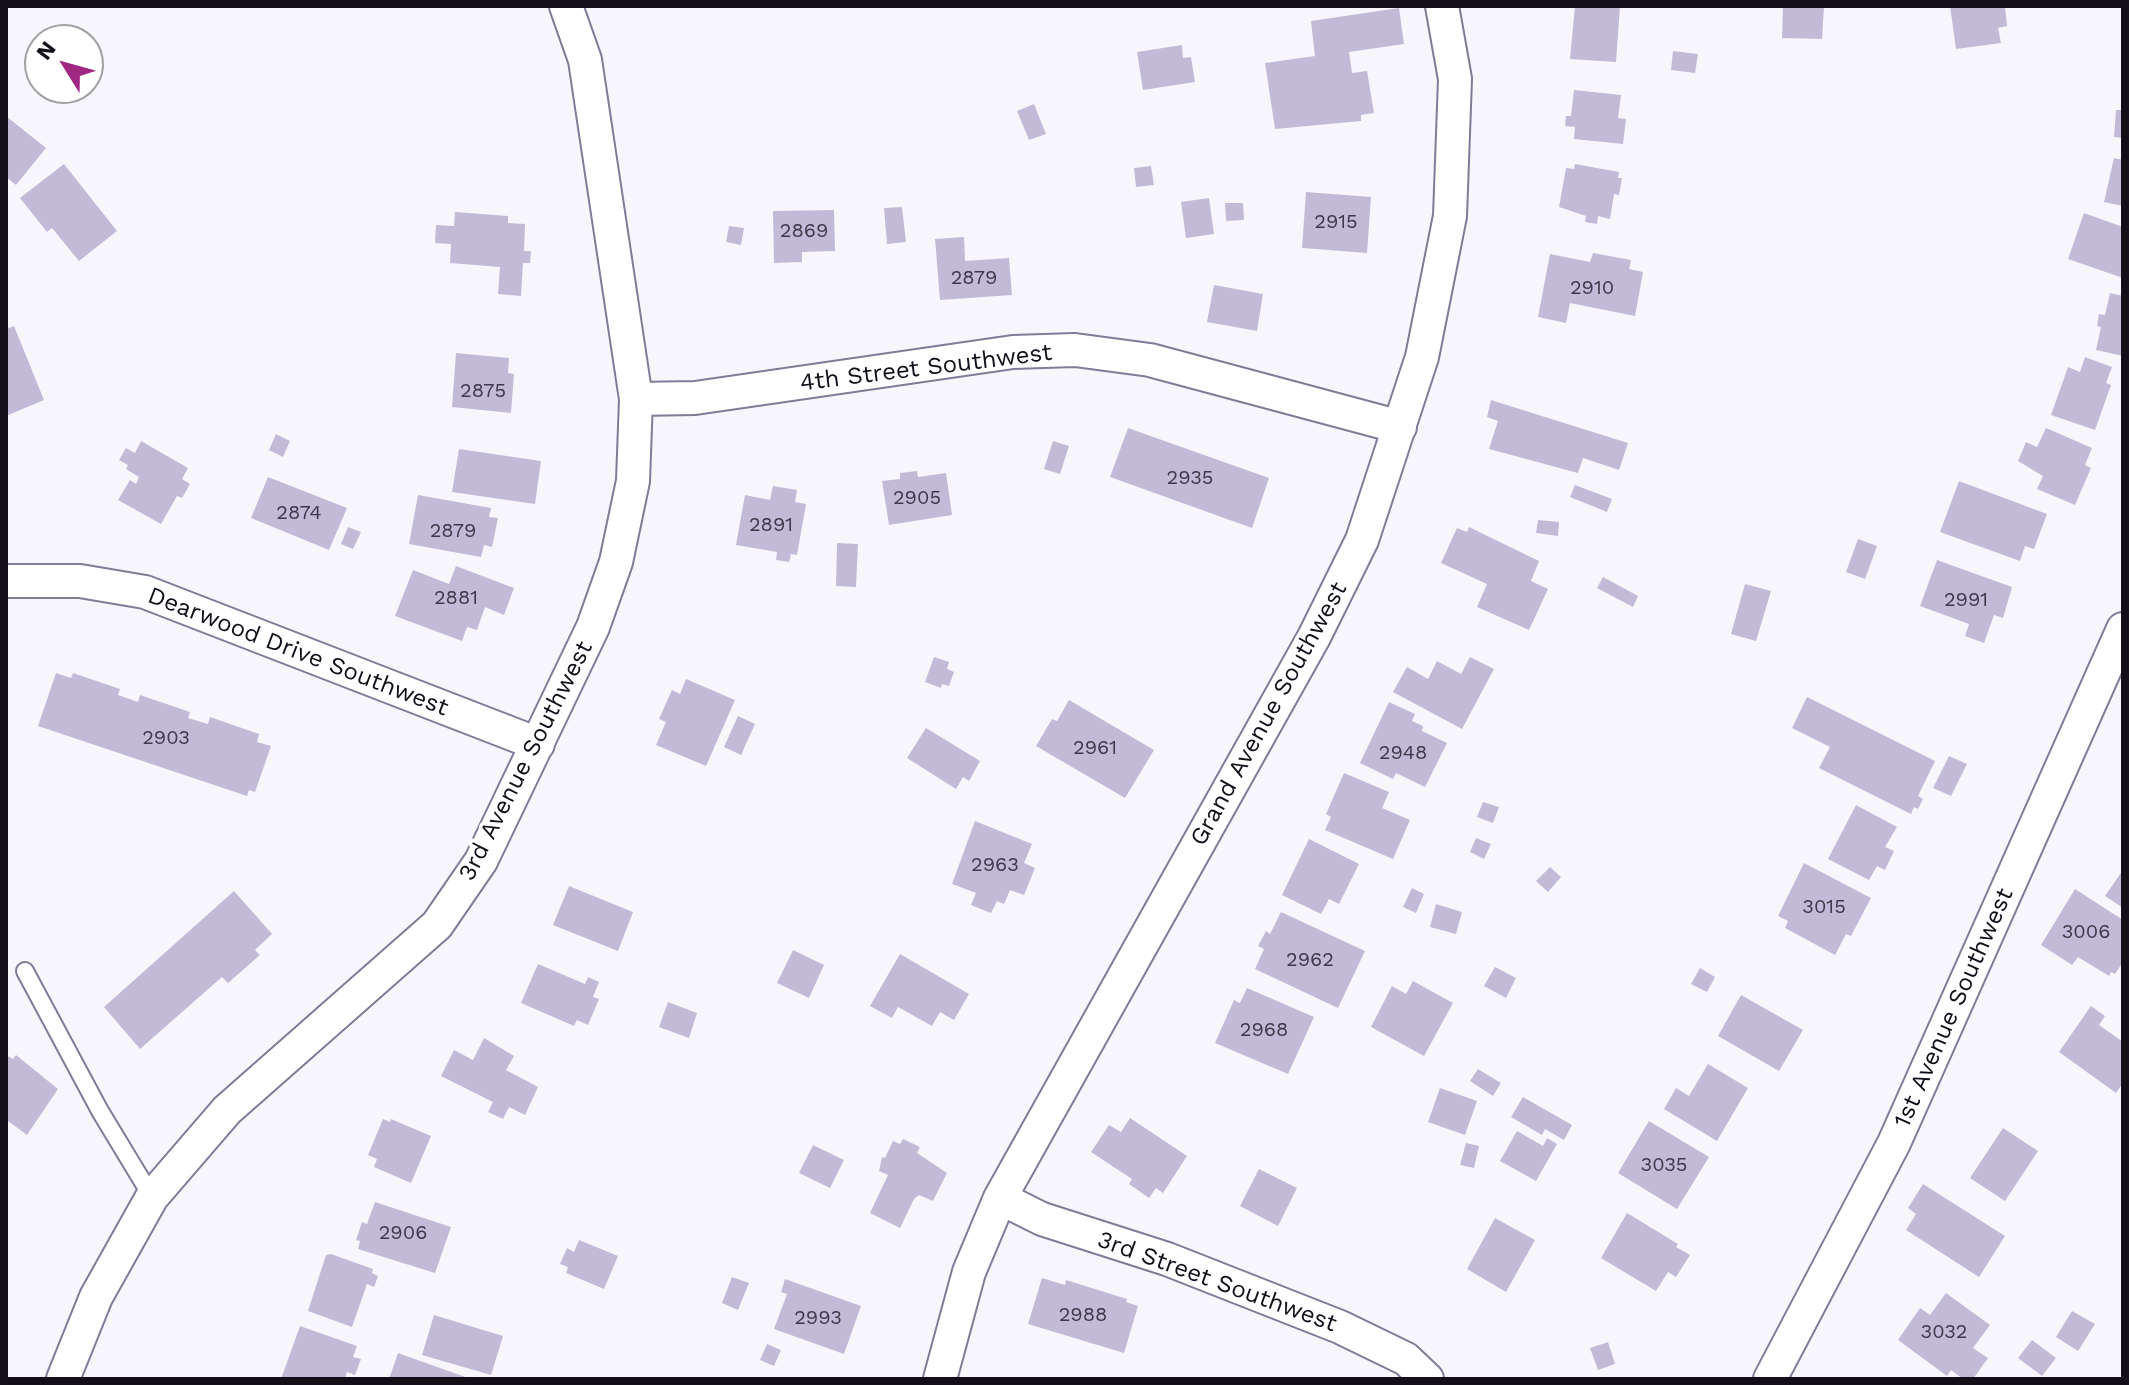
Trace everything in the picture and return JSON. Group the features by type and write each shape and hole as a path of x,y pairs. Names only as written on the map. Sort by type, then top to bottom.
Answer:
{"street":[{"name":"3rd Avenue Southwest","path":"63,1379 96,1297 152,1197 227,1110 437,925 481,861 593,627 616,562 633,481 636,399 585,60 566,6"},
{"name":"Grand Avenue Southwest","path":"940,1379 969,1272 1000,1198 1314,637 1362,540 1422,357 1450,216 1455,79 1442,6"},
{"name":"4th Street Southwest","path":"636,399 695,398 1013,352 1075,350 1150,360 1400,427"},
{"name":"Dearwood Drive Southwest","path":"6,581 80,581 145,592 538,744"},
{"name":"1st Avenue Southwest","path":"1770,1379 1894,1143 2123,629"},
{"name":"3rd Street Southwest","path":"1000,1198 1042,1219 1167,1259 1340,1327 1406,1359 1427,1379"}],"lane":[{"path":"25,971 100,1111 152,1197"}],"building":[{"path":"1575,6 1620,6 1616,62 1570,59"},
{"path":"1783,6 1824,6 1822,39 1782,38"},
{"path":"1950,6 2005,6 2007,26 1998,28 2001,43 1956,49"},
{"path":"1399,8 1404,44 1349,52 1352,73 1367,71 1374,113 1361,115 1361,121 1275,129 1265,63 1315,56 1311,21"},
{"path":"1182,45 1183,58 1191,57 1195,82 1143,90 1137,52"},
{"path":"1673,51 1698,54 1695,73 1671,70"},
{"path":"1574,90 1621,95 1618,118 1626,119 1623,144 1574,139 1575,127 1565,126 1566,116 1571,116"},
{"path":"1034,104 1046,134 1029,140 1017,111"},
{"path":"2116,110 2123,110 2123,138 2114,137"},
{"path":"6,116 46,148 16,185 6,177"},
{"path":"2114,158 2123,160 2123,206 2104,202"},
{"path":"64,164 117,231 79,261 52,228 47,232 20,198"},
{"path":"1575,164 1619,172 1618,178 1622,178 1619,195 1614,194 1610,219 1598,216 1597,224 1585,222 1586,216 1559,207 1566,168 1574,169"},
{"path":"1151,166 1154,185 1136,187 1134,168"},
{"path":"1306,192 1371,197 1367,253 1302,248"},
{"path":"1209,198 1214,234 1186,238 1181,202"},
{"path":"1225,203 1243,203 1244,220 1226,221"},
{"path":"902,207 906,242 887,244 884,208"},
{"path":"834,210 835,251 802,252 802,262 774,263 773,211"},
{"path":"455,212 508,216 508,223 525,224 524,251 531,251 530,263 523,263 521,296 498,294 500,267 450,263 451,244 435,243 436,225 454,226"},
{"path":"2084,213 2123,227 2123,278 2068,259"},
{"path":"729,226 744,228 741,245 726,242"},
{"path":"964,237 965,261 1009,258 1012,295 940,300 935,239"},
{"path":"1593,253 1631,260 1629,269 1643,272 1635,316 1570,303 1566,323 1538,317 1550,254 1590,262"},
{"path":"1214,285 1263,294 1257,331 1207,322"},
{"path":"2110,293 2123,296 2123,356 2096,350 2101,327 2097,326 2099,314 2105,315"},
{"path":"14,326 44,400 6,416 6,329"},
{"path":"456,353 509,358 508,373 514,374 511,413 452,407"},
{"path":"2085,357 2112,367 2106,383 2111,385 2095,430 2051,415 2068,367 2080,372"},
{"path":"1491,400 1628,443 1619,470 1583,458 1578,473 1489,449 1498,421 1487,417"},
{"path":"1128,428 1269,478 1252,528 1110,477"},
{"path":"2046,428 2092,448 2085,465 2091,468 2075,505 2037,489 2043,476 2018,461 2026,442 2037,447"},
{"path":"276,434 290,441 283,457 269,450"},
{"path":"141,441 188,468 182,479 190,484 182,498 177,496 161,524 118,500 130,480 136,484 139,477 119,460 126,448 135,453"},
{"path":"1053,441 1069,446 1060,474 1044,469"},
{"path":"459,449 541,461 535,504 452,492"},
{"path":"917,471 918,477 946,473 952,515 889,525 882,481 900,479 900,473"},
{"path":"268,477 347,508 329,550 251,518"},
{"path":"1959,481 2047,514 2034,549 2025,546 2020,561 1940,532"},
{"path":"1575,485 1612,499 1607,512 1570,497"},
{"path":"773,486 797,490 795,502 806,504 797,555 791,554 789,562 776,560 777,552 736,545 745,495 770,500"},
{"path":"418,495 491,508 489,517 498,518 492,547 484,545 481,557 409,544"},
{"path":"1538,520 1559,522 1558,536 1536,533"},
{"path":"348,527 361,532 353,549 341,544"},
{"path":"1469,527 1539,561 1531,581 1548,589 1529,630 1477,607 1487,584 1441,563 1457,528 1467,532"},
{"path":"1858,539 1877,546 1865,579 1846,572"},
{"path":"837,543 858,544 856,587 836,586"},
{"path":"1937,560 2012,587 2003,618 1994,615 1984,643 1965,636 1969,624 1920,606"},
{"path":"456,566 514,588 504,615 485,607 477,630 467,627 462,641 395,616 413,570 449,584"},
{"path":"1603,577 1638,596 1633,607 1597,588"},
{"path":"1745,584 1771,591 1756,641 1731,634"},
{"path":"934,657 949,662 947,669 954,672 949,686 942,684 941,688 925,682"},
{"path":"1470,657 1494,669 1462,729 1393,692 1407,667 1428,679 1437,661 1461,674"},
{"path":"56,673 71,678 73,673 120,689 118,695 138,702 140,695 190,712 188,718 208,724 210,717 259,734 257,742 271,746 255,792 249,790 247,796 38,726"},
{"path":"686,679 735,700 706,766 656,745 666,722 659,719 672,690 680,694"},
{"path":"1807,697 1935,761 1918,796 1923,799 1918,809 1914,807 1911,814 1819,768 1830,747 1792,728"},
{"path":"1069,700 1154,750 1125,798 1036,746 1052,719 1057,721"},
{"path":"1389,702 1415,714 1412,721 1423,726 1422,731 1447,743 1425,787 1396,773 1393,779 1360,763"},
{"path":"738,716 755,724 741,755 724,747"},
{"path":"926,728 980,761 969,781 963,777 956,789 907,758"},
{"path":"1949,756 1967,764 1951,796 1933,788"},
{"path":"1344,773 1389,792 1382,808 1410,820 1393,859 1325,830 1331,817 1326,814"},
{"path":"1483,802 1499,807 1493,823 1477,817"},
{"path":"1856,805 1897,827 1885,847 1894,851 1885,870 1877,866 1869,880 1828,859"},
{"path":"975,821 1032,844 1024,863 1035,868 1024,895 1010,890 1004,904 997,901 991,913 971,905 976,893 952,884"},
{"path":"1476,838 1491,844 1484,859 1470,852"},
{"path":"1309,839 1359,864 1339,904 1329,899 1321,914 1282,895"},
{"path":"1804,863 1871,898 1851,936 1846,934 1835,955 1785,928 1788,921 1778,916"},
{"path":"1550,867 1561,877 1548,892 1536,881"},
{"path":"2123,870 2123,908 2105,896"},
{"path":"569,886 633,912 618,951 553,925"},
{"path":"1412,888 1424,894 1416,913 1403,907"},
{"path":"2075,889 2123,920 2123,962 2115,974 2111,972 2109,976 2078,957 2072,965 2041,945"},
{"path":"234,891 272,934 255,950 260,955 228,983 222,977 140,1049 104,1007"},
{"path":"1436,904 1462,912 1456,934 1430,927"},
{"path":"1281,912 1365,951 1338,1008 1255,969 1264,949 1258,946 1266,931 1270,934"},
{"path":"793,950 824,965 809,998 777,983"},
{"path":"900,954 969,994 954,1020 940,1012 932,1026 898,1007 892,1018 870,1006"},
{"path":"538,964 585,984 588,977 599,982 593,997 599,999 588,1025 577,1020 574,1026 521,1003"},
{"path":"1495,967 1516,978 1506,998 1484,986"},
{"path":"1700,968 1715,977 1707,992 1691,984"},
{"path":"1413,981 1453,1003 1424,1056 1371,1027 1392,986 1406,994"},
{"path":"1247,988 1314,1017 1288,1074 1215,1043 1234,1000 1240,1003"},
{"path":"1741,995 1803,1030 1779,1071 1718,1036"},
{"path":"668,1002 697,1013 689,1038 659,1027"},
{"path":"2091,1006 2105,1016 2099,1025 2123,1042 2123,1083 2116,1093 2059,1052"},
{"path":"484,1038 514,1056 506,1070 538,1087 525,1115 509,1107 503,1119 488,1112 493,1102 441,1076 454,1050 473,1060"},
{"path":"6,1055 13,1059 16,1055 58,1089 27,1135 8,1121 6,1124"},
{"path":"1708,1064 1748,1088 1717,1141 1664,1109 1676,1088 1689,1096"},
{"path":"1478,1069 1501,1083 1493,1096 1470,1081"},
{"path":"1440,1088 1477,1101 1465,1135 1428,1122"},
{"path":"1523,1097 1572,1125 1564,1140 1545,1129 1542,1135 1511,1117"},
{"path":"1130,1118 1187,1156 1163,1193 1156,1188 1149,1198 1129,1184 1132,1179 1091,1152 1109,1125 1121,1132"},
{"path":"383,1119 390,1122 391,1119 431,1136 411,1183 374,1167 377,1159 368,1155"},
{"path":"1649,1121 1709,1157 1677,1209 1618,1173"},
{"path":"2003,1128 2038,1151 2005,1201 1970,1178"},
{"path":"1517,1131 1543,1146 1547,1138 1557,1144 1536,1181 1500,1161"},
{"path":"903,1139 920,1147 917,1153 947,1173 933,1201 919,1195 914,1199 900,1228 870,1213 888,1175 879,1171 882,1157 885,1158 893,1141 900,1144"},
{"path":"1466,1143 1479,1146 1474,1168 1460,1165"},
{"path":"813,1145 844,1160 830,1188 799,1173"},
{"path":"1259,1169 1297,1188 1278,1226 1240,1206"},
{"path":"1923,1184 2005,1236 1979,1277 1906,1230 1916,1214 1908,1208"},
{"path":"375,1202 451,1227 435,1273 358,1249 360,1241 356,1240 362,1222 367,1224"},
{"path":"1627,1213 1678,1244 1676,1247 1690,1255 1676,1277 1668,1272 1656,1291 1601,1258"},
{"path":"1495,1218 1535,1240 1506,1292 1467,1269"},
{"path":"579,1240 618,1256 604,1289 566,1273 568,1267 560,1264 567,1248 574,1252"},
{"path":"326,1255 373,1269 372,1273 378,1276 374,1287 367,1284 352,1327 308,1311"},
{"path":"732,1277 749,1283 738,1310 722,1303"},
{"path":"1042,1278 1065,1285 1066,1280 1127,1299 1126,1302 1138,1306 1124,1353 1028,1324"},
{"path":"785,1279 861,1306 844,1354 774,1329 787,1294 781,1292"},
{"path":"1946,1293 1990,1325 1973,1348 1988,1358 1973,1379 1963,1379 1951,1370 1947,1376 1898,1340 1920,1308 1930,1315"},
{"path":"2072,1311 2095,1324 2078,1351 2056,1337"},
{"path":"434,1315 503,1336 491,1375 422,1355"},
{"path":"300,1326 357,1346 353,1357 361,1359 355,1375 347,1372 345,1379 281,1379"},
{"path":"2032,1340 2056,1358 2042,1376 2018,1358"},
{"path":"1608,1342 1615,1364 1598,1370 1590,1348"},
{"path":"767,1344 781,1350 774,1366 760,1360"},
{"path":"398,1353 471,1379 389,1379"}]}
